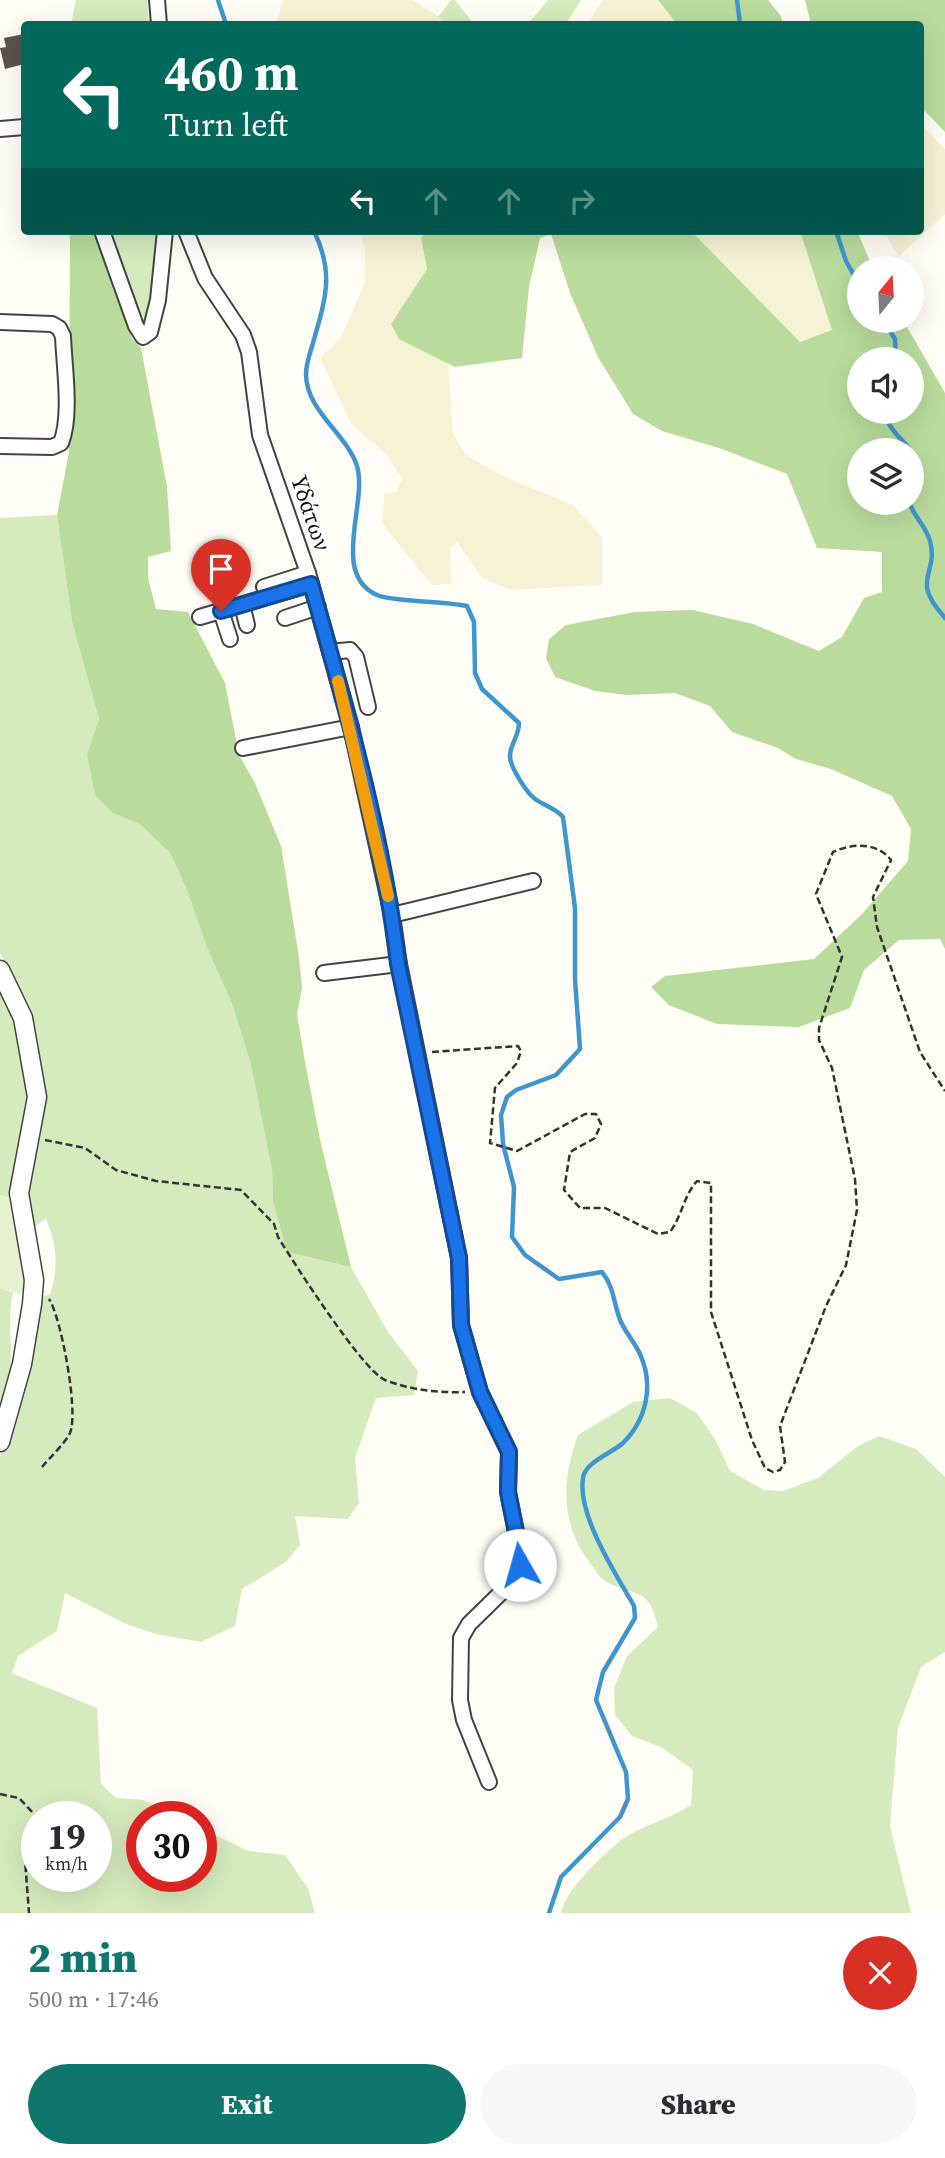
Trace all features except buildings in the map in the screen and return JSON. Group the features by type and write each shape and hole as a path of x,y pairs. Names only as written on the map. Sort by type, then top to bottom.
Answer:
{"street":[{"path":"157,0 159,21"},
{"path":"0,129 21,127"},
{"path":"103,235 136,326 143,337 150,332 158,300 165,235"},
{"name":"Υδάτων","path":"188,235 205,278 246,343 260,435 310,579 351,727 392,915 398,964 459,1258 461,1325 480,1392 509,1452 508,1492 520,1565 511,1583 469,1624 461,1638 460,1700 464,1720 489,1782"},
{"path":"0,322 52,324 59,328 63,336 65,394 64,434 61,443 52,447 0,446"},
{"path":"264,587 310,579"},
{"path":"200,617 242,605 310,579"},
{"path":"242,605 247,625"},
{"path":"285,618 318,607"},
{"path":"221,611 230,639"},
{"path":"330,652 350,650 356,657 368,707"},
{"path":"243,748 351,727"},
{"path":"392,915 533,881"},
{"path":"324,973 398,964"},
{"path":"0,970 23,1018 37,1097 19,1193 34,1285 22,1364 0,1442"}],"path":[{"path":"418,1053 518,1046 521,1051 517,1063 495,1088 490,1143 517,1151 585,1114 596,1114 601,1124 595,1138 570,1152 564,1190 580,1208 605,1208 658,1234 670,1232 676,1224 690,1188 697,1181 711,1183 712,1311 752,1440 765,1468 772,1472 780,1470 785,1462 780,1426 826,1306 846,1265 857,1210 855,1179 832,1068 819,1040 819,1028 842,957 816,894 833,852 860,844 885,852 891,860 873,897 877,927 920,1052 945,1091"},
{"path":"31,1138 85,1148 116,1170 156,1181 241,1190 274,1224 278,1237 326,1311 372,1371 386,1380 422,1391 480,1392"},
{"path":"34,1285 43,1291 53,1306 73,1399 69,1434 42,1467"},
{"path":"0,1794 19,1798 35,1815 35,1828 25,1860 29,1913"}],"shaded area":[{"path":"283,0 413,0 445,21 277,21"},
{"path":"603,0 658,0 675,21 589,21"},
{"path":"924,127 945,149 945,214 924,233"},
{"path":"361,235 423,235 421,238 427,269 399,339 448,363 453,434 466,455 505,477 573,505 602,537 602,585 512,590 482,578 457,542 450,547 451,584 431,585 382,523 384,494 396,492 402,479 388,456 352,425 320,358 341,337 364,285 365,249"},
{"path":"695,235 801,235 833,330 800,342"},
{"path":"886,235 922,235 899,256"}],"green space":[{"path":"76,0 147,0 149,21 72,21"},
{"path":"451,0 455,0 472,21 445,21 438,17"},
{"path":"548,0 581,0 568,21 530,21"},
{"path":"658,0 768,0 782,21 675,21"},
{"path":"805,0 945,0 945,132 924,110 924,21 810,21"},
{"path":"70,235 98,235 132,339 141,348 167,487 171,551 148,557 148,578 156,609 188,612 225,683 239,755 255,783 281,846 302,988 297,1014 321,1144 351,1267 287,1252 273,1202 272,1170 251,1065 233,1006 207,948 187,890 170,853 141,825 113,813 95,795 87,754 99,719 72,622 57,515 69,452"},
{"path":"108,235 160,235 150,315 146,319"},
{"path":"423,235 548,235 540,238 529,287 522,358 455,367 399,339 391,324 427,269 421,238"},
{"path":"551,235 695,235 800,342 832,330 801,235 859,235 868,256 847,256 847,333 910,333 919,347 847,347 847,424 924,424 924,356 945,393 945,949 940,939 899,940 864,970 850,1008 799,1027 717,1024 669,1005 651,987 665,976 814,959 862,914 908,861 911,829 892,796 831,769 796,759 778,748 732,732 710,706 675,693 627,695 595,691 555,677 546,658 549,639 566,625 635,612 692,610 753,624 819,651 842,637 864,598 882,592 882,552 817,548 787,474 722,449 662,431 633,414 598,357 570,293"},
{"path":"57,515 72,622 99,719 87,754 113,813 141,825 170,853 187,890 207,948 233,1006 251,1065 272,1170 273,1202 287,1252 351,1267 388,1332 418,1371 414,1395 376,1398 355,1458 359,1503 348,1519 295,1516 300,1545 286,1562 242,1589 235,1626 201,1642 156,1634 126,1624 65,1593 57,1631 18,1656 12,1673 97,1708 101,1784 116,1798 145,1801 126,1801 126,1892 217,1892 217,1836 248,1851 285,1855 308,1888 315,1913 0,1913 0,1456 15,1421 41,1297 50,1294 56,1265 53,1238 46,1219 32,1228 28,1200 30,1162 40,1133 43,1109 40,1063 19,995 0,953 0,518"},
{"path":"0,983 18,1031 28,1081 25,1125 12,1199 0,1195"},
{"path":"0,1195 12,1199 20,1235 26,1276 21,1295 0,1288"},
{"path":"0,1288 13,1293 10,1370 0,1413"},
{"path":"670,1398 697,1413 716,1441 730,1471 764,1490 783,1491 818,1478 858,1446 879,1436 916,1449 945,1477 945,1652 921,1667 898,1728 890,1826 911,1913 561,1913 580,1881 613,1847 632,1833 691,1805 693,1770 661,1747 632,1736 615,1715 614,1688 627,1656 658,1627 650,1604 645,1598 605,1581 598,1574 572,1531 566,1499 569,1467 578,1435 633,1402"}],"waterway":[{"path":"218,0 225,21"},
{"path":"737,0 740,21"},
{"path":"316,235 324,261 326,287 306,374 313,399 345,443 357,466 359,481 353,555 356,571 363,585 377,595 467,606 474,622 475,673 482,689 519,723 510,755 512,766 532,796 563,817 575,908 575,979 580,1049 556,1075 516,1090 507,1097 501,1115 503,1144 514,1187 512,1237 525,1255 559,1279 602,1272 609,1284 621,1322 640,1354 647,1378 643,1412 631,1434 623,1443 589,1467 583,1478 583,1493 592,1526 608,1561 634,1606 635,1618 603,1672 596,1700 626,1772 628,1799 620,1817 561,1877 549,1913"},
{"path":"837,235 847,263"},
{"path":"891,333 895,347"},
{"path":"889,424 900,438"},
{"path":"916,515 926,531 932,553 927,578 929,594 945,618"}],"slow traffic":[{"path":"338,681 351,727 388,896"}],"route":[{"path":"221,611 311,584 351,727 392,915 398,964 459,1258 461,1325 480,1392 509,1452 508,1492 520,1565"}]}
